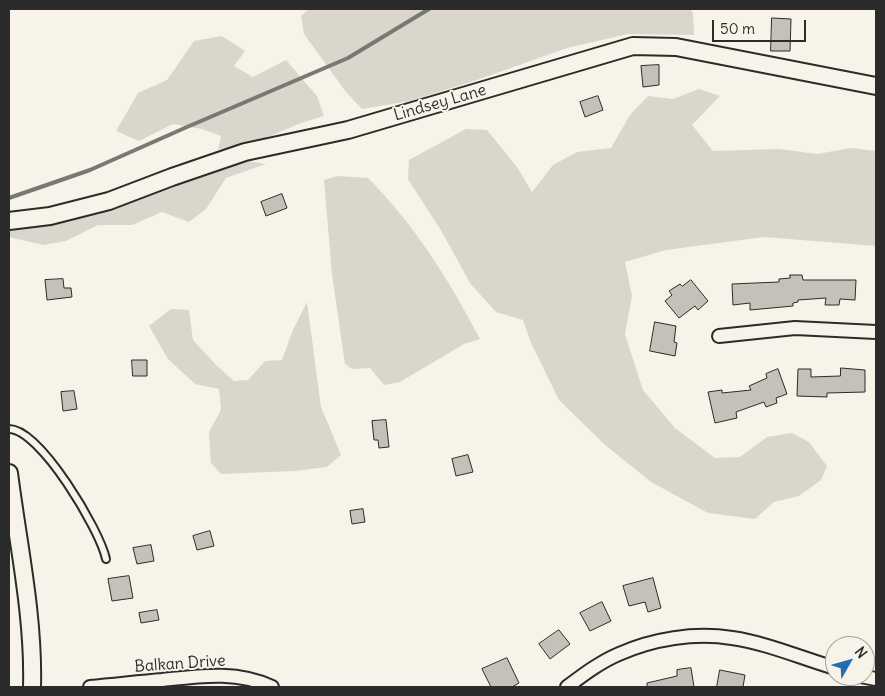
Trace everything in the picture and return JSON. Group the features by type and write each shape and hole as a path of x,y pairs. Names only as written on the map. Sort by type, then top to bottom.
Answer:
{"street":[{"name":"Lindsey Lane","path":"9,221 50,216 109,201 245,152 348,130 633,46 676,47 876,86"},
{"path":"719,336 795,328 876,332"},
{"path":"9,474 28,611 32,687"},
{"path":"567,687 618,654 667,639 702,636 731,638 766,646 825,665"},
{"name":"Balkan Drive","path":"90,687 206,675 239,677 264,683 272,687"}],"lane":[{"path":"9,429 20,431 32,440 68,485 79,501 104,550 106,559"}],"shaded area":[{"path":"309,9 690,9 693,13 694,35 628,34 567,48 477,80 410,101 362,109 346,92 304,34 301,16"},
{"path":"222,36 245,51 234,66 253,77 286,60 317,96 324,116 301,123 258,141 218,150 221,136 202,129 173,124 139,141 116,131 138,93 167,80 194,41"},
{"path":"699,89 720,96 692,125 713,151 779,149 817,154 851,148 876,151 876,246 764,237 666,250 625,262 632,296 625,334 643,390 675,428 715,458 740,457 767,437 792,433 809,442 827,466 821,480 799,496 774,502 755,519 708,513 651,482 604,444 559,400 531,343 523,320 496,312 470,283 442,232 408,179 409,160 466,129 487,130 517,167 532,192 553,165 577,152 611,148 630,115 648,96 673,99"},
{"path":"241,160 266,164 226,178 206,209 189,222 162,212 132,225 98,225 66,241 43,245 9,237 9,230 62,222 113,208"},
{"path":"337,176 368,178 385,196 430,254 480,339 464,344 400,382 384,385 370,368 352,369 345,364 332,275 324,180"},
{"path":"307,302 321,407 341,455 327,467 294,471 221,474 211,463 209,432 221,410 219,389 195,384 168,359 149,326 171,309 189,310 193,340 234,381 248,380 265,361 282,360 293,330"}],"building":[{"path":"772,18 791,19 790,51 771,51"},
{"path":"659,65 659,85 643,87 641,66"},
{"path":"598,96 603,110 585,117 580,102"},
{"path":"282,194 287,208 266,216 261,202"},
{"path":"790,275 802,275 803,280 856,280 855,300 840,299 839,305 825,305 826,298 798,300 798,302 793,303 793,306 750,310 750,303 733,305 732,284 779,282 779,279 790,278"},
{"path":"63,279 64,288 71,288 72,297 47,300 45,280"},
{"path":"691,280 708,301 698,310 695,306 679,318 665,301 672,295 669,291"},
{"path":"655,322 676,326 674,342 677,343 675,356 650,351"},
{"path":"132,360 147,360 147,376 133,376"},
{"path":"841,368 865,370 865,392 827,393 827,397 797,396 798,369 811,369 811,377 840,376"},
{"path":"778,369 787,394 776,398 777,403 766,407 764,402 736,412 737,418 715,423 708,392 722,390 722,393 751,390 749,386 767,378 766,374"},
{"path":"74,391 77,409 63,411 61,392"},
{"path":"386,420 389,447 379,448 378,440 374,440 372,421"},
{"path":"468,455 473,472 456,476 452,459"},
{"path":"363,509 365,522 352,524 350,511"},
{"path":"210,531 214,546 197,550 193,536"},
{"path":"151,545 154,561 137,564 133,548"},
{"path":"129,576 133,598 112,601 108,579"},
{"path":"653,578 661,608 648,612 645,602 629,606 623,586"},
{"path":"602,602 611,621 590,631 580,613"},
{"path":"157,610 159,620 141,623 139,613"},
{"path":"559,630 570,644 550,659 539,644"},
{"path":"507,658 519,683 512,687 491,687 482,669"},
{"path":"691,668 694,687 647,687 647,683 677,676 677,670"},
{"path":"720,670 745,675 743,687 717,687"}],"waterway":[{"path":"9,198 90,170 348,58 429,9"}]}
